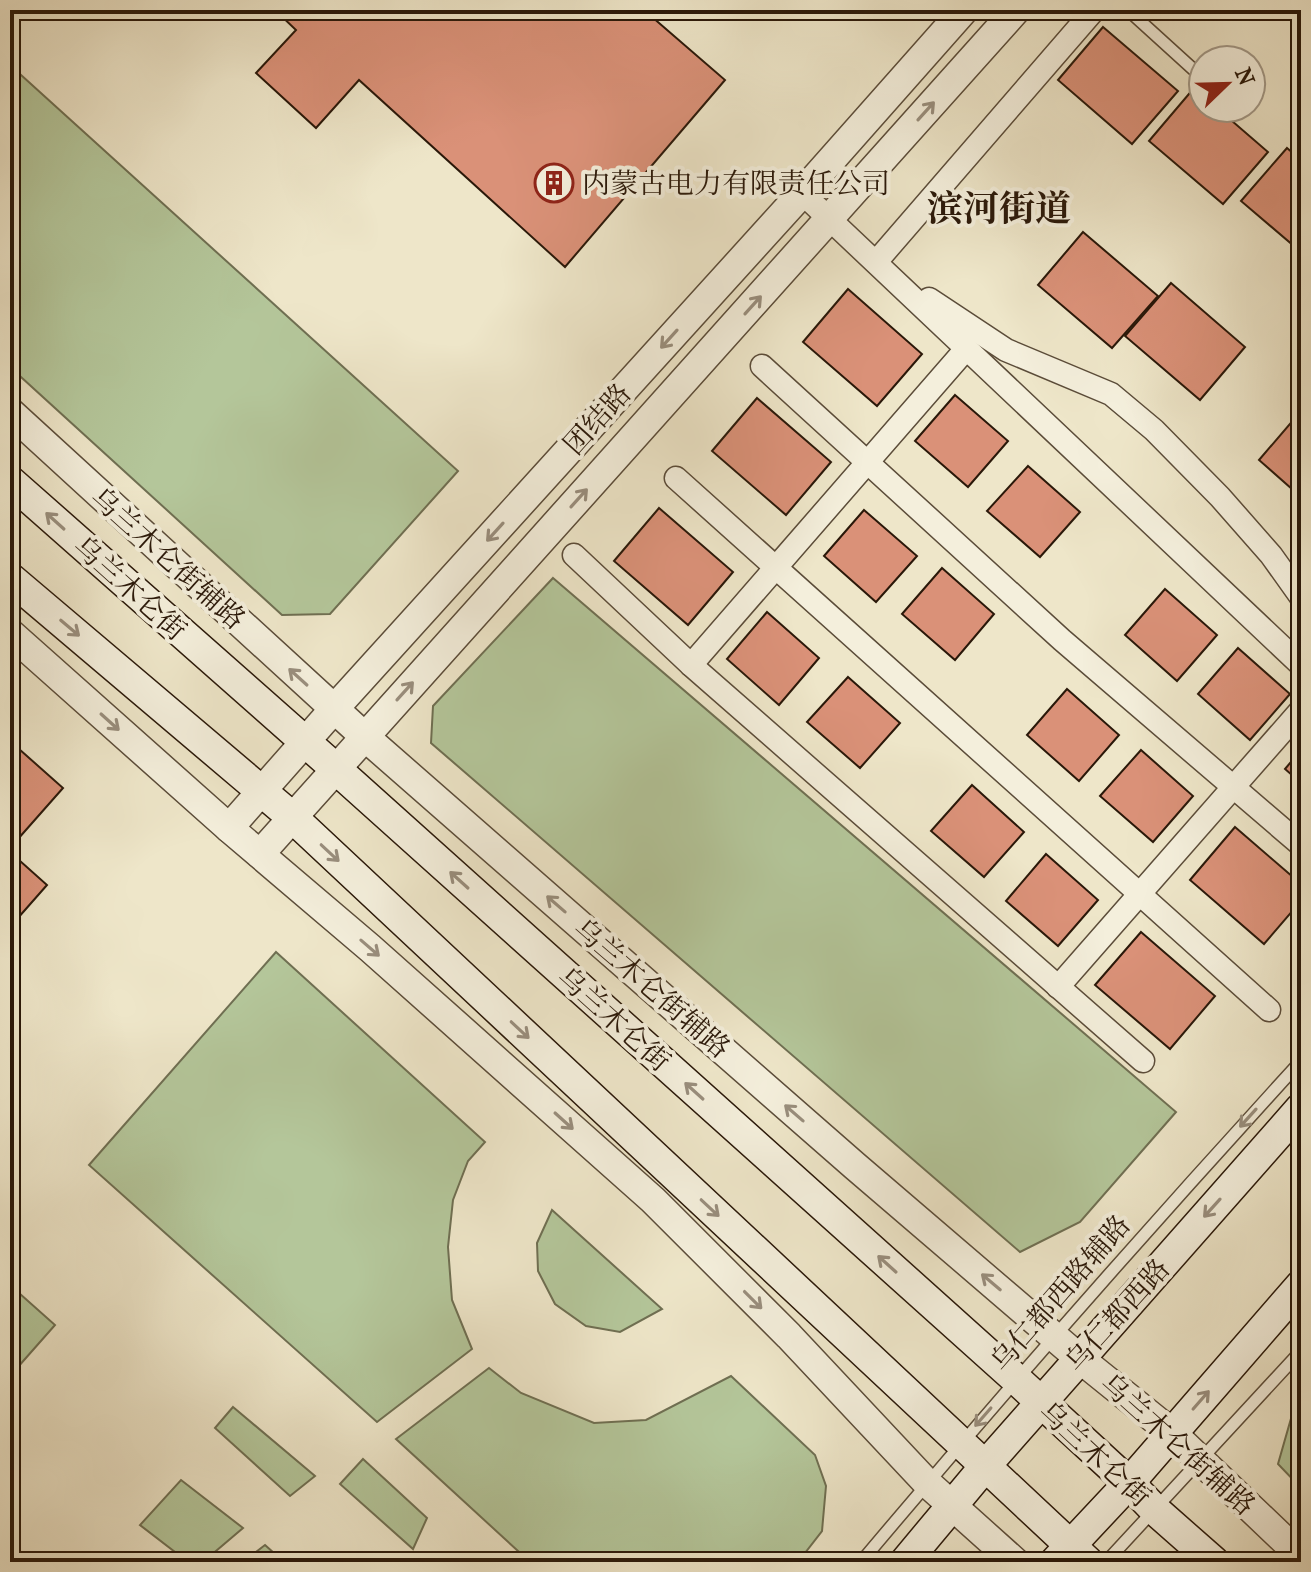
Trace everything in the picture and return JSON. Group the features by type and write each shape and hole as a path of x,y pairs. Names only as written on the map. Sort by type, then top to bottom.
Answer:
{"main road":[{"name":"乌兰木仑街","path":"10,481 1016,1379 1214,1562"},
{"path":"10,578 292,817 986,1465 1071,1556 1129,1483 1301,1285"},
{"name":"乌仁都西路","path":"905,1562 1079,1358 1301,1108"}],"street":[{"name":"团结路","path":"229,828 964,10"},
{"path":"260,854 1016,10"},
{"path":"876,262 1094,10"},
{"path":"802,193 1301,665"},
{"path":"876,262 1006,350 1111,394 1154,430 1220,497 1271,555 1301,597"},
{"path":"691,665 966,349"},
{"path":"762,366 1062,640 1301,845"},
{"name":"乌兰木仑街辅路","path":"10,412 364,736 831,1145 1079,1358 1172,1433 1301,1556"},
{"path":"676,478 1269,1010"},
{"path":"574,555 691,665 1143,1061"},
{"path":"10,633 653,1200 789,1336 927,1483 1015,1562"},
{"path":"1058,987 1301,710"}],"lane":[{"path":"1128,10 1187,64"},
{"name":"乌仁都西路辅路","path":"861,1562 1016,1379 1301,1061"},
{"path":"1106,1562 1301,1351"}],"green space":[{"path":"10,65 458,471 330,614 282,615 10,367"},
{"path":"553,578 1176,1112 1080,1222 1020,1252 431,743 433,706"},
{"path":"276,952 485,1142 468,1161 453,1200 448,1247 452,1300 472,1349 377,1422 89,1165"},
{"path":"552,1210 662,1309 620,1332 586,1326 555,1304 538,1271 537,1243"},
{"path":"10,1285 55,1325 10,1376"},
{"path":"489,1368 521,1393 594,1423 646,1420 731,1376 815,1455 826,1486 822,1531 798,1562 530,1562 396,1439"},
{"path":"1301,1395 1301,1488 1278,1464 1296,1401"},
{"path":"233,1407 315,1476 290,1496 215,1428"},
{"path":"363,1459 427,1518 413,1549 340,1484"},
{"path":"181,1480 243,1528 203,1562 188,1562 140,1525"},
{"path":"265,1545 284,1562 243,1562"}],"building":[{"name":"内蒙古电力有限责任公司","path":"275,10 644,10 725,80 565,267 359,80 316,128 256,73 296,30"},
{"path":"1282,10 1301,10 1301,27"},
{"path":"1103,27 1178,91 1132,144 1058,80"},
{"path":"1187,96 1187,124 1236,124 1268,152 1223,204 1149,141"},
{"path":"1287,148 1301,160 1301,252 1241,201"},
{"path":"1083,232 1158,296 1112,348 1038,285"},
{"path":"1171,283 1245,347 1200,400 1125,336"},
{"path":"848,289 922,354 877,406 803,342"},
{"path":"955,395 1008,441 968,487 915,441"},
{"path":"757,398 831,462 786,515 712,451"},
{"path":"1301,411 1301,497 1259,460"},
{"path":"1028,466 1080,512 1040,557 987,511"},
{"path":"659,508 733,572 688,625 614,561"},
{"path":"864,510 917,556 876,602 824,556"},
{"path":"942,568 994,614 955,660 902,614"},
{"path":"1165,589 1217,635 1177,681 1125,635"},
{"path":"767,612 819,658 779,705 727,659"},
{"path":"1238,648 1290,694 1250,740 1198,694"},
{"path":"848,677 900,723 860,768 807,722"},
{"path":"1067,689 1119,735 1079,781 1027,735"},
{"path":"10,741 63,788 10,848"},
{"path":"1141,750 1193,796 1153,842 1100,796"},
{"path":"1301,750 1301,783 1285,769"},
{"path":"972,785 1024,832 984,877 931,831"},
{"path":"1235,827 1301,884 1301,901 1264,944 1190,880"},
{"path":"10,852 47,885 10,927"},
{"path":"1046,854 1098,900 1058,946 1006,901"},
{"path":"1141,932 1215,996 1170,1049 1095,985"}],"place":[{"name":"内蒙古电力有限责任公司","path":"554,183"}],"district":[{"name":"滨河街道","path":"999,209"}]}
